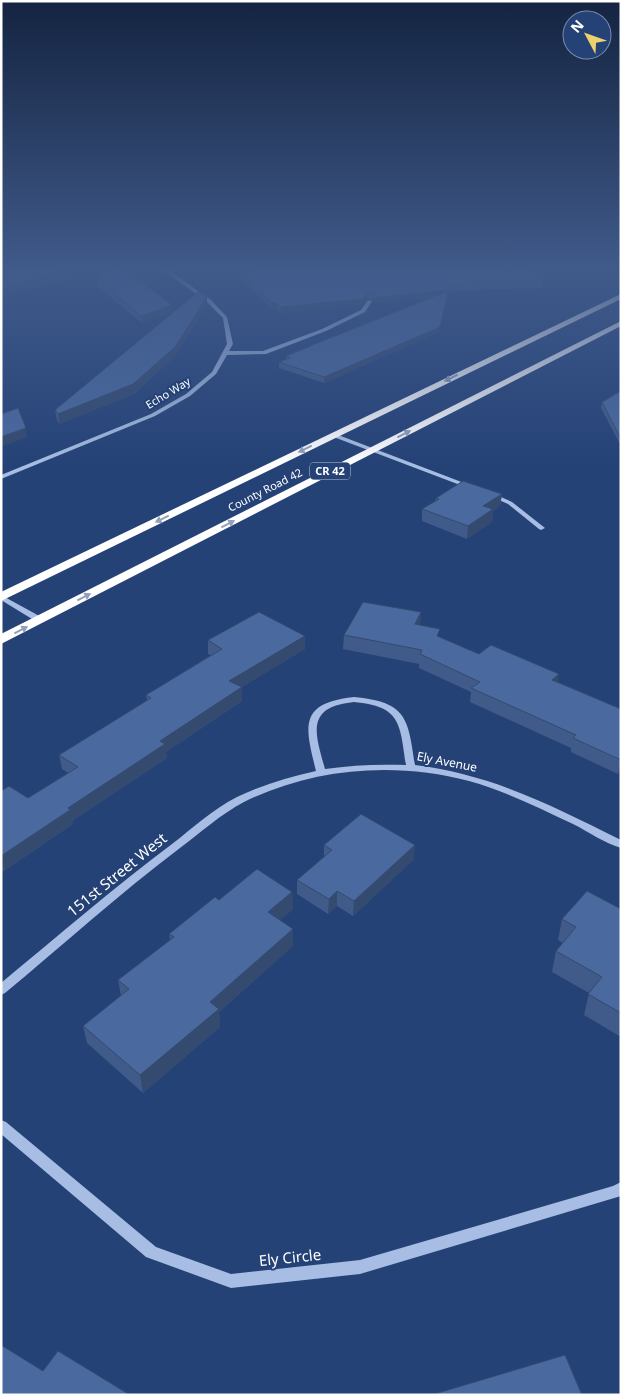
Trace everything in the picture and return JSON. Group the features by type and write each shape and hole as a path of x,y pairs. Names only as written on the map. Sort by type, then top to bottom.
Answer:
{"highway":[{"name":"County Road 42","path":"1,597 543,334"},
{"name":"County Road 42","path":"1,640 599,334"}],"street":[{"name":"Echo Way","path":"1,478 153,414 181,399 214,372 230,344 228,334"},
{"path":"225,353 264,353 313,334"},
{"path":"333,436 478,489"},
{"path":"487,493 510,502 541,528"},
{"path":"1,597 40,620"},
{"path":"321,772 312,737 313,723 322,710 338,702 356,699 374,701 394,710 403,721 411,768"},
{"name":"Ely Avenue","path":"258,792 321,772 366,768 411,768 466,778 519,794 621,844"},
{"name":"151st Street West","path":"1,990 161,857 239,800 258,792"},
{"name":"Ely Circle","path":"1,1126 151,1252 231,1281 360,1267 621,1188"}],"building":[{"path":"147,334 183,334 175,347 133,384 58,414 55,410"},
{"path":"340,334 423,334 324,377 279,362 290,358 286,356"},
{"path":"621,391 621,439 602,402"},
{"path":"18,408 26,428 1,437 1,414"},
{"path":"463,481 502,494 483,506 493,509 468,526 422,509 439,499 436,498"},
{"path":"363,602 421,612 415,624 440,629 437,636 479,654 491,645 559,674 552,680 621,709 621,760 573,738 576,735 471,688 480,682 420,654 422,650 344,635"},
{"path":"259,612 305,636 229,681 242,687 160,741 165,744 68,808 70,810 1,856 1,791 9,786 28,798 78,767 59,755 151,698 146,695 222,649 208,640"},
{"path":"361,814 415,845 354,901 337,891 329,899 297,880 332,850 324,845"},
{"path":"257,869 292,892 268,912 293,929 210,1002 219,1009 140,1075 83,1026 129,989 118,980 174,937 169,934 215,897 219,900"},
{"path":"587,891 621,909 621,1013 588,994 602,977 556,951 576,927 562,919"},
{"path":"1,1345 43,1371 58,1351 130,1395 1,1395"},
{"path":"565,1355 582,1395 431,1395"}]}
